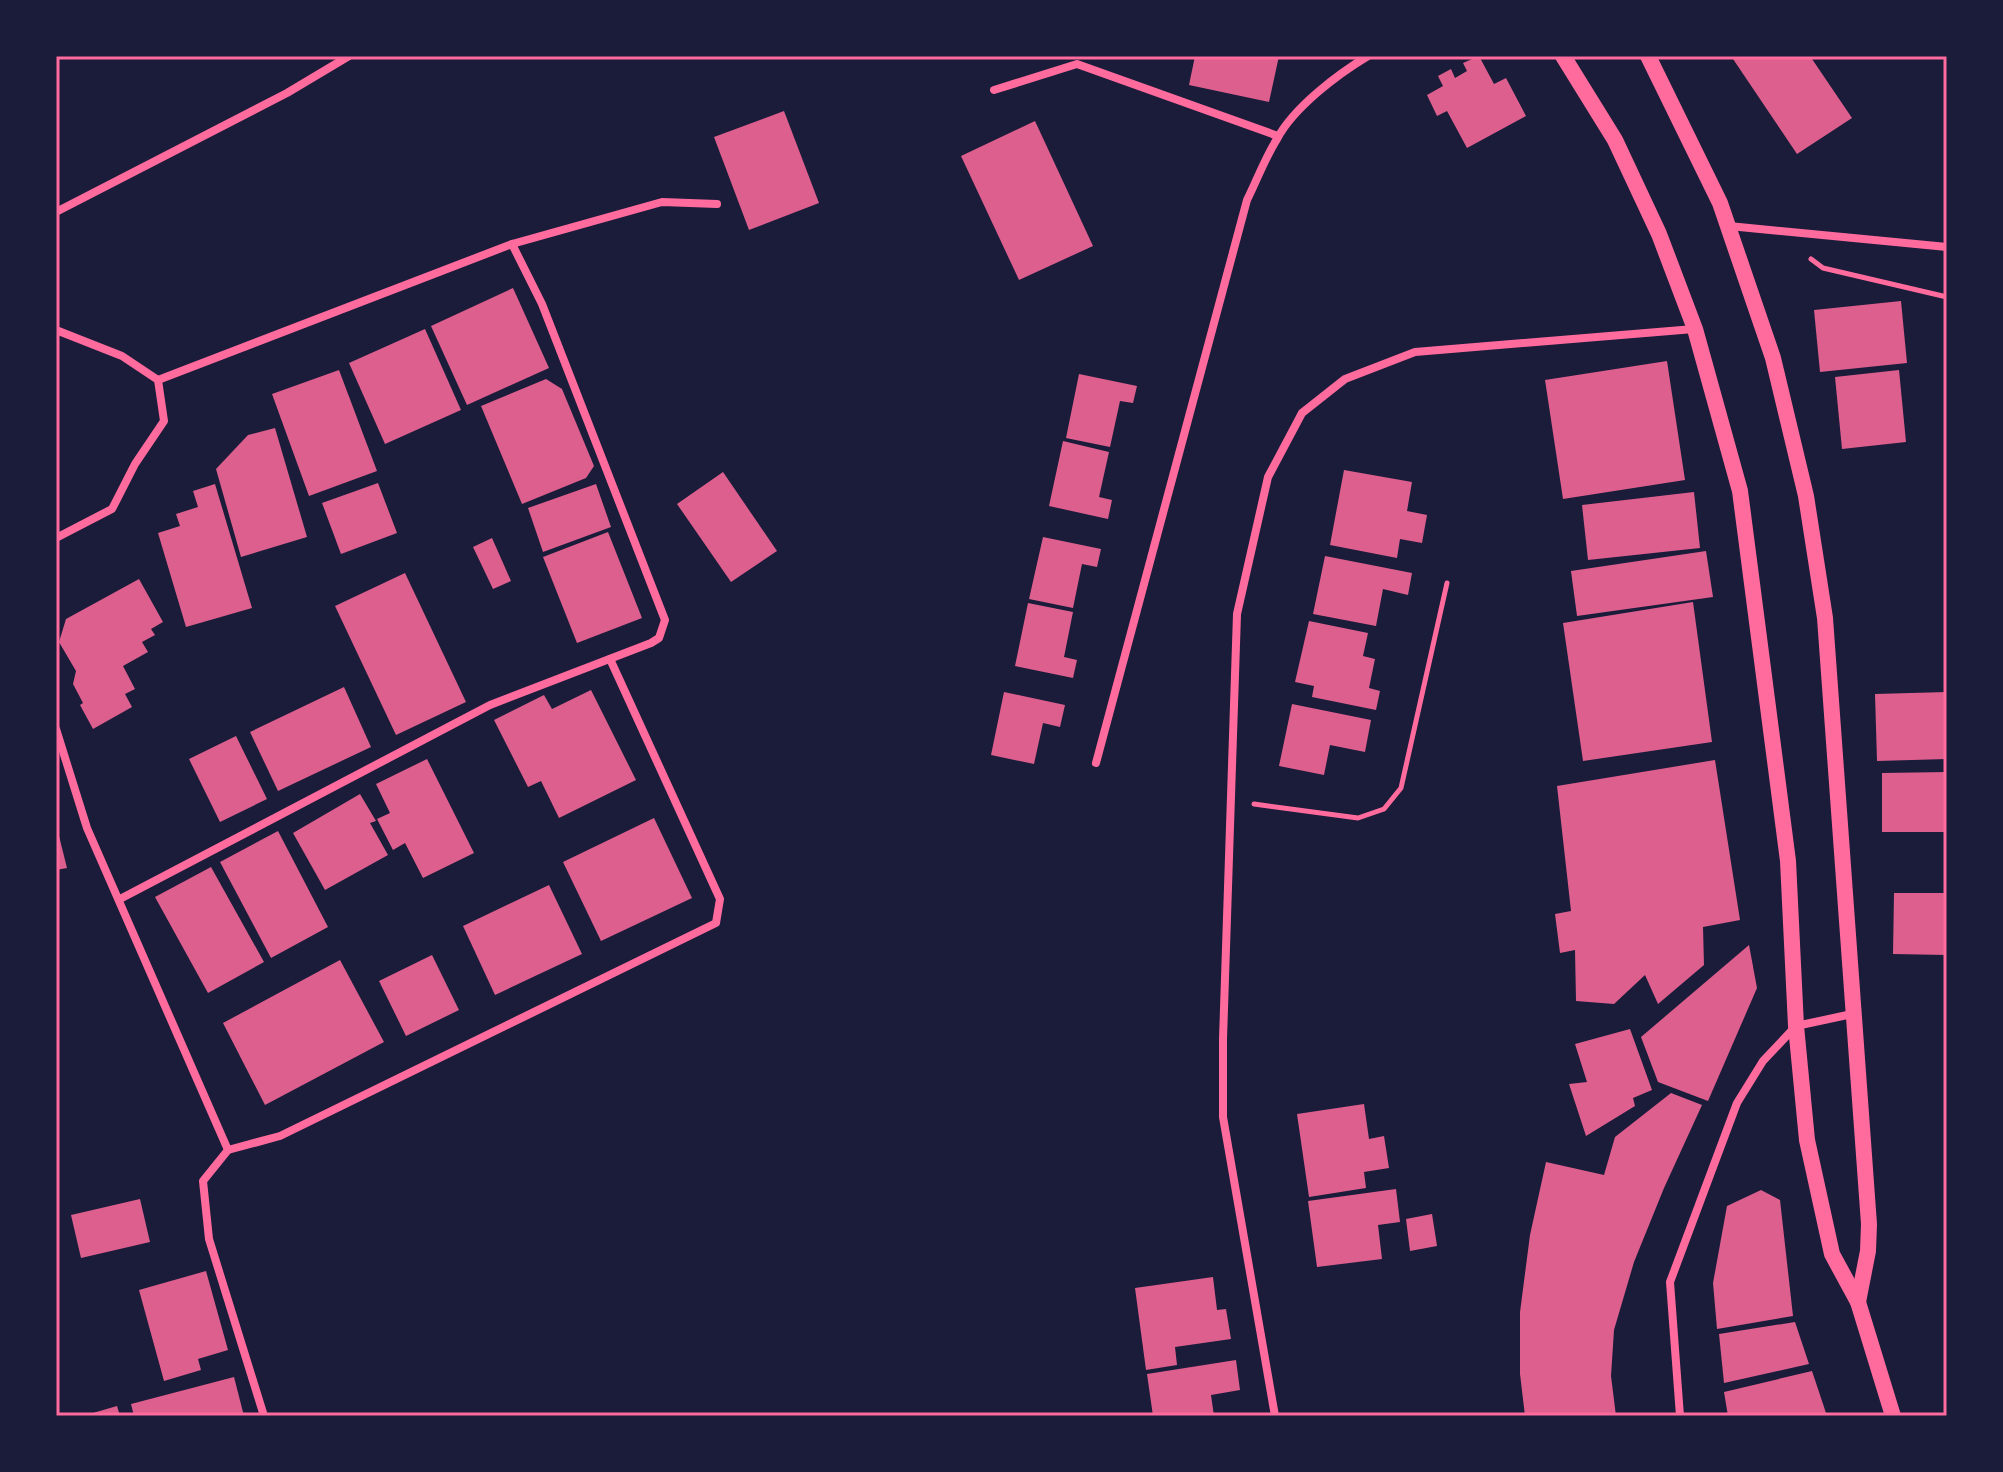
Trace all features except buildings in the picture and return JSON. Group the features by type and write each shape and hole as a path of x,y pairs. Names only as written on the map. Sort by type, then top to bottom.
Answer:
{"main road":[{"path":"1563,56 1615,140 1659,234 1695,329 1740,491 1788,861 1796,1026 1807,1140 1832,1254 1858,1302 1893,1416"},
{"path":"1648,56 1720,203 1773,358 1806,496 1825,618 1869,1224 1868,1251 1858,1302"}],"street":[{"path":"56,212 287,93 349,56"},
{"path":"1096,763 1247,200 1278,136 1307,103 1368,56"},
{"path":"994,90 1077,64 1278,136"},
{"path":"158,380 512,244 662,202 717,204"},
{"path":"1728,226 1947,247"},
{"path":"120,899 490,705 659,638 665,620 542,304 512,244"},
{"path":"1275,1416 1223,1117 1237,614 1268,477 1302,413 1345,379 1415,352 1695,329"},
{"path":"56,330 122,356 158,380 164,421 135,464 112,509 56,538"},
{"path":"264,1416 209,1239 203,1181 228,1150 280,1136 716,923 720,899 610,659"},
{"path":"56,729 87,828 228,1150"},
{"path":"1680,1416 1670,1282 1737,1103 1763,1061 1796,1026 1852,1014"}],"path":[{"path":"1775,231 1823,268 1947,297"},
{"path":"1230,800 1358,818 1384,809 1401,788 1447,583"}]}
